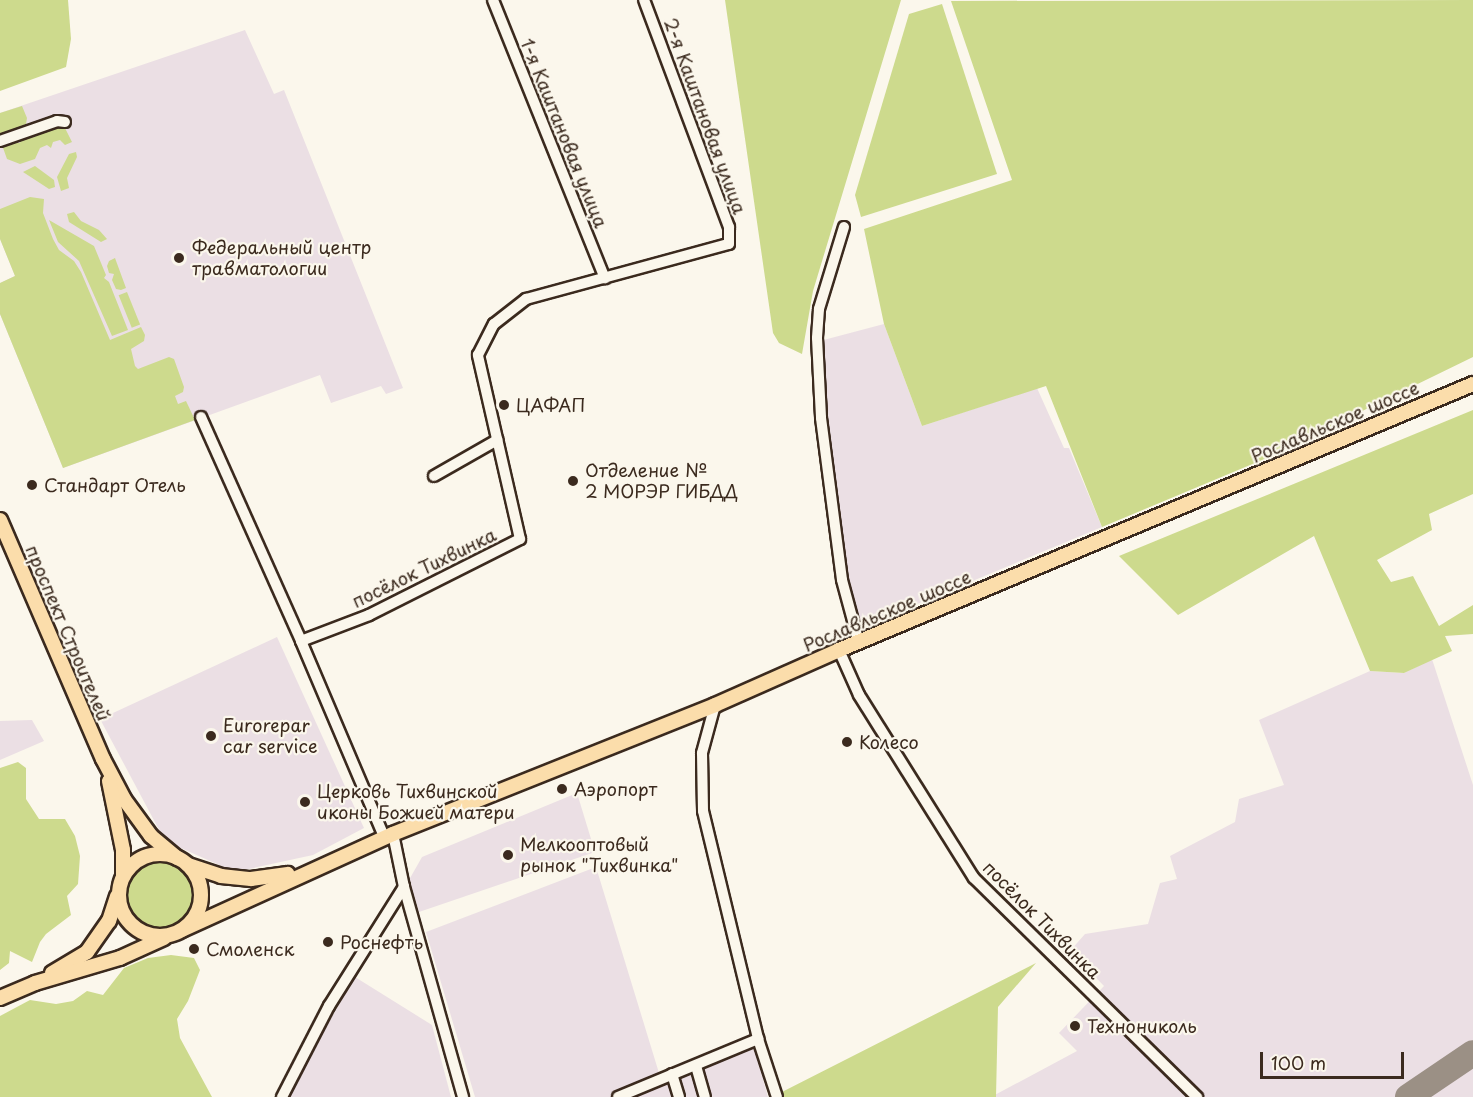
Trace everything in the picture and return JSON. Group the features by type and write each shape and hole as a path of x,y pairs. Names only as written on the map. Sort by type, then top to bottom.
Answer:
{"main road":[{"name":"Рославльское шоссе","path":"35,983 120,958 388,835 715,705 839,650 1473,384"},
{"name":"проспект Строителей","path":"0,520 103,759 124,799 151,836 183,861"},
{"name":"проспект Строителей","path":"103,759 121,839 123,876"},
{"path":"0,998 35,983 87,951 109,921 123,876 135,862 152,854 183,861 199,884 200,905 190,923 177,932 149,935 130,924 119,904 118,893"},
{"name":"Рославльское шоссе","path":"183,861 221,876 250,879 272,878 313,868"}],"street":[{"name":"1-я Каштановая улица","path":"493,0 604,278"},
{"name":"2-я Каштановая улица","path":"644,0 729,227 729,244"},
{"path":"0,141 57,121 65,122"},
{"path":"844,227 819,309 817,338 821,418 842,580 859,643"},
{"name":"посёлок Тихвинка","path":"302,640 369,615 520,539 478,355 494,324 526,299 729,244"},
{"path":"201,417 388,835 463,1097"},
{"path":"434,476 497,440"},
{"name":"посёлок Тихвинка","path":"839,650 859,695 974,878 1197,1097"},
{"path":"715,705 702,753 703,811 758,1039 777,1097"},
{"path":"282,1097 329,1006 404,887"},
{"path":"618,1097 645,1092 672,1074 758,1039"},
{"path":"696,1066 705,1097"},
{"path":"672,1074 679,1097"}],"shaded area":[{"name":"Федеральный центр травматологии","path":"245,30 274,94 284,90 403,388 386,394 381,386 331,403 320,375 63,468 0,314 0,283 15,276 0,239 0,113"},
{"path":"884,324 922,426 1037,388 1064,448 1069,448 1102,527 867,625 847,615 816,342"},
{"path":"277,637 364,828 313,855 235,872 165,841 100,719"},
{"path":"1432,659 1473,785 1473,1097 991,1097 1077,1051 1059,1033 1104,986 1070,951 1085,934 1148,924 1160,883 1177,879 1170,856 1235,822 1239,799 1284,785 1259,720 1370,671 1404,673"},
{"path":"32,720 44,741 0,760 0,721"},
{"name":"Мелкооптовый рынок \"Тихвинка\"","path":"577,793 595,852 419,912 409,880 422,857"},
{"path":"596,867 659,1073 752,1041 768,1097 475,1097 426,932"},
{"path":"355,977 432,1025 451,1097 285,1097"}],"green space":[{"path":"0,0 68,0 71,39 66,67 0,91"},
{"path":"725,0 901,0 813,291 802,354 779,343 773,333"},
{"path":"1473,0 1473,357 1262,460 1102,527 1046,386 922,426 884,324 864,229 1012,180 951,1"},
{"path":"942,4 997,174 861,217 855,195 909,14"},
{"path":"22,106 27,118 26,124 0,135 0,113"},
{"path":"59,124 65,128 72,142 65,145 60,140 53,142 51,148 47,145 40,148 35,159 20,164 7,159 2,145 11,142 20,143 21,138 35,137 39,130"},
{"path":"76,152 77,157 67,178 69,188 61,191 57,177 69,154"},
{"path":"35,166 54,180 55,187 49,189 23,172"},
{"path":"30,197 44,199 43,213 53,239 59,250 74,261 81,272 110,340 141,327 145,335 144,341 131,349 135,366 138,369 169,357 174,359 184,387 183,392 175,396 178,404 186,401 195,420 63,468 0,314 0,283 15,276 0,239 0,209"},
{"path":"74,212 81,221 99,230 107,239 101,242 69,222 67,214"},
{"path":"49,220 94,246 106,275 104,278 109,282 128,330 112,336 79,261 58,242"},
{"path":"115,258 126,288 121,290 116,289 112,280 114,274 109,273 107,266 109,261"},
{"path":"127,292 140,324 132,328 119,295"},
{"path":"1473,410 1473,494 1429,514 1432,530 1377,560 1391,582 1413,576 1439,626 1473,605 1473,634 1445,636 1452,651 1404,673 1370,671 1314,536 1178,615 1119,556"},
{"path":"18,762 26,768 26,799 39,819 65,819 75,836 80,856 78,884 67,896 71,915 46,934 32,962 10,951 9,963 0,970 0,768"},
{"path":"153,861 167,861 179,866 189,876 194,895 189,914 179,924 167,929 153,929 141,924 131,914 126,902 126,888 131,876 141,866"},
{"path":"171,955 194,958 200,970 188,1001 177,1019 180,1038 212,1097 0,1097 0,1016 30,1000 56,1004 73,1001 87,991 103,995 124,968 148,958"},
{"path":"1036,963 998,1007 996,1097 781,1097 780,1093"}],"taxiway":[{"path":"1408,1097 1473,1053"}],"place":[{"name":"Федеральный центр травматологии","path":"179,258"},
{"name":"ЦАФАП","path":"504,405"},
{"name":"Отделение № 2 МОРЭР ГИБДД","path":"573,481"},
{"name":"Стандарт Отель","path":"32,485"},
{"name":"Eurorepar car service","path":"211,736"},
{"name":"Колесо","path":"847,742"},
{"name":"Аэропорт","path":"562,789"},
{"name":"Церковь Тихвинской иконы Божией матери","path":"305,802"},
{"name":"Мелкооптовый рынок \"Тихвинка\"","path":"508,855"},
{"name":"Роснефть","path":"328,942"},
{"name":"Смоленск","path":"194,949"},
{"name":"Технониколь","path":"1075,1026"}]}
